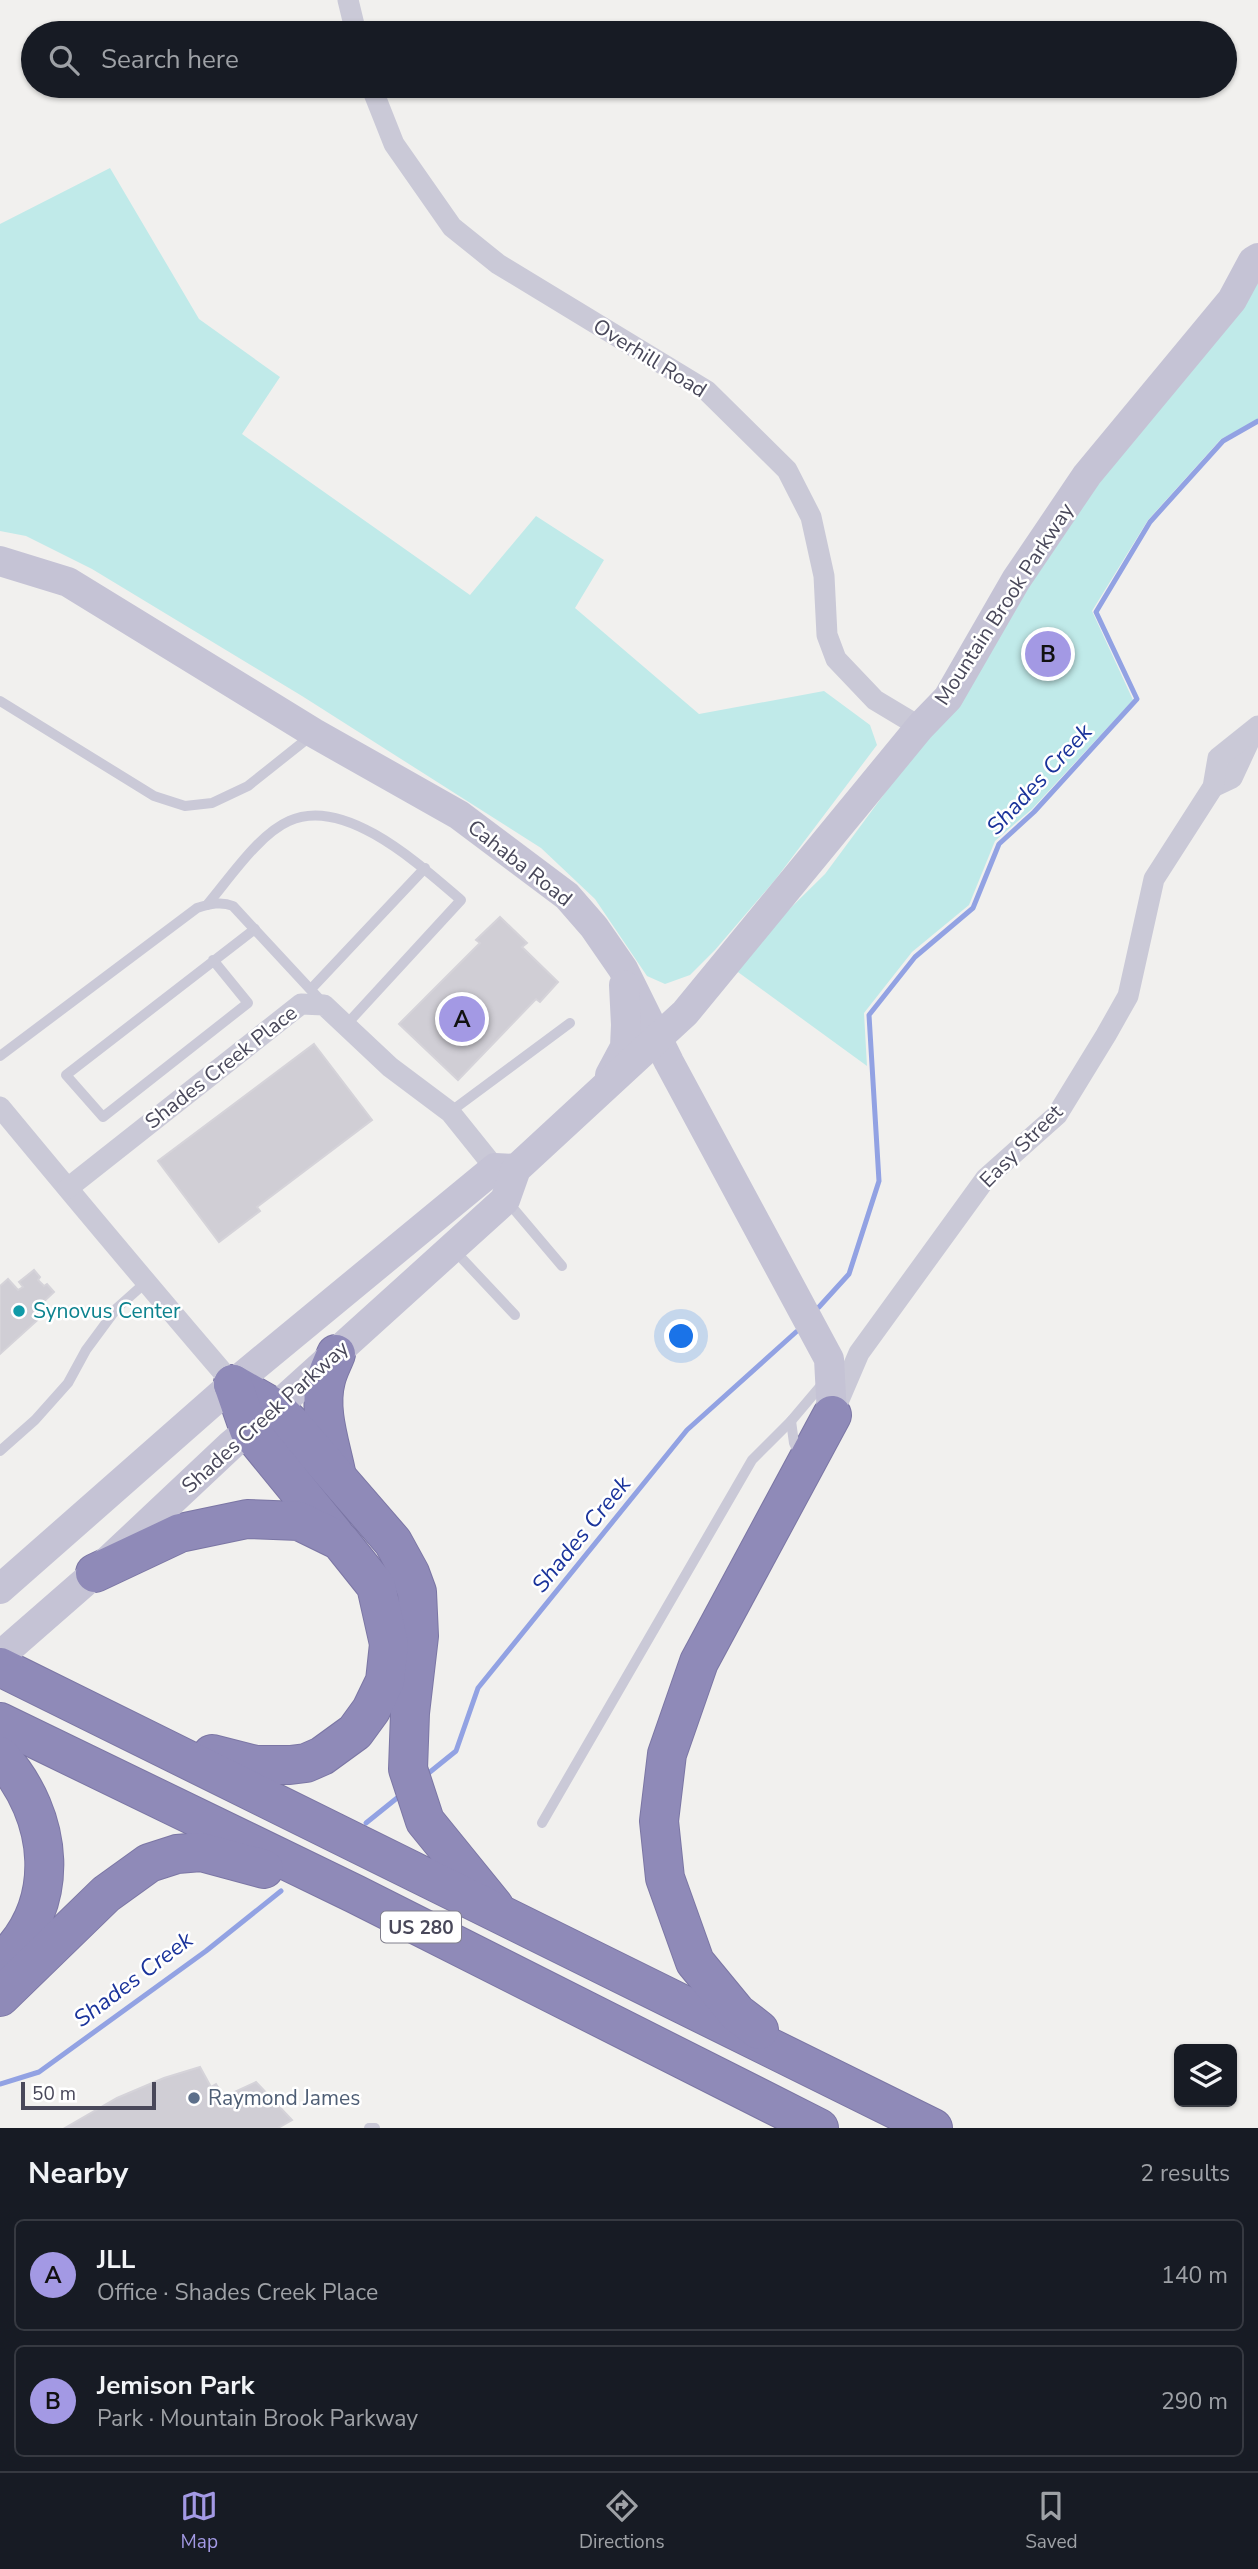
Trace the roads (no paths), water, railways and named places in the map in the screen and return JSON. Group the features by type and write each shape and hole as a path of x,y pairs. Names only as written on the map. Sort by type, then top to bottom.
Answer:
{"highway":[{"path":"336,1354 326,1380 324,1399 325,1420 337,1475"},
{"path":"133,1732 238,1761 271,1767 298,1764 336,1747 355,1732 371,1710 385,1681 389,1644 376,1587 340,1541 262,1419 233,1384"},
{"path":"805,2066 737,2013 695,1962 665,1878 659,1821 667,1754 699,1662 832,1415"},
{"path":"262,1419 337,1475 393,1542 410,1573 417,1592 419,1636 410,1713 408,1769 425,1821 502,1916"},
{"path":"95,1573 180,1533 247,1519 299,1521 340,1541"},
{"name":"US 280","path":"0,1667 933,2128"},
{"path":"7,1737 15,1772 30,1800 40,1829 45,1870 43,1893 34,1918 10,1954 14,1967"},
{"name":"US 280","path":"7,1737 355,1894 818,2128"},
{"path":"0,1997 14,1967 149,1863 177,1854 201,1852 355,1894"}],"main road":[{"name":"Mountain Brook Parkway","path":"658,1037 685,1013 920,727 948,698 1016,580 1087,475 1232,300 1253,261 1258,258"},
{"name":"Cahaba Road","path":"0,561 68,582 314,733 459,815 567,896 594,927 622,969 829,1359 832,1415"},
{"path":"604,1088 625,1047 622,969"},
{"name":"Shades Creek Parkway","path":"0,1589 233,1384 604,1088 658,1037"},
{"name":"Shades Creek Parkway","path":"0,1656 505,1200 505,1168"}],"street":[{"path":"348,0 353,21"},
{"name":"Overhill Road","path":"376,98 394,144 452,226 498,264 706,391 787,470 811,517 824,576 827,635 836,659 875,700 920,727"},
{"name":"Easy Street","path":"832,1415 859,1353 986,1178 1057,1115 1128,996 1154,879 1213,787 1217,758 1256,728"},
{"name":"Shades Creek Place","path":"68,1188 301,1004 318,997 390,1067 450,1112 505,1168"},
{"path":"0,1107 120,1248 145,1283 233,1384"}],"lane":[{"path":"0,701 154,796 185,806 212,803 247,786 314,733"},
{"path":"207,905 262,840 287,821 311,814 341,818 376,836 425,869 461,900 346,1025"},
{"path":"0,1056 197,908 207,905 225,903 233,906 318,997 425,869"},
{"path":"213,960 248,1003 103,1117 66,1074 213,960 255,929"},
{"path":"450,1112 570,1023"},
{"path":"505,1200 562,1266"},
{"path":"452,1248 515,1315"},
{"path":"0,1451 35,1420 68,1383 86,1350 117,1308 145,1283"},
{"path":"542,1823 752,1460 791,1421 830,1374"},
{"path":"791,1421 794,1443 801,1457 807,1461"},
{"path":"369,2128 375,2128"}],"waterway":[{"name":"Shades Creek","path":"819,1307 849,1274 879,1181 869,1015 915,957 973,908 999,844 1034,812 1137,699 1096,612 1150,522 1223,441 1258,421"},
{"name":"Shades Creek","path":"425,1776 456,1751 478,1688 687,1430 796,1332"},
{"name":"Shades Creek","path":"366,1823 402,1794"},
{"name":"Shades Creek","path":"0,2084 39,2072 206,1951 281,1891"}],"place":[{"name":"Jemison Park","path":"1048,654"},
{"name":"JLL","path":"462,1019"},
{"name":"Synovus Center","path":"19,1311"},
{"name":"Raymond James","path":"194,2098"}]}
